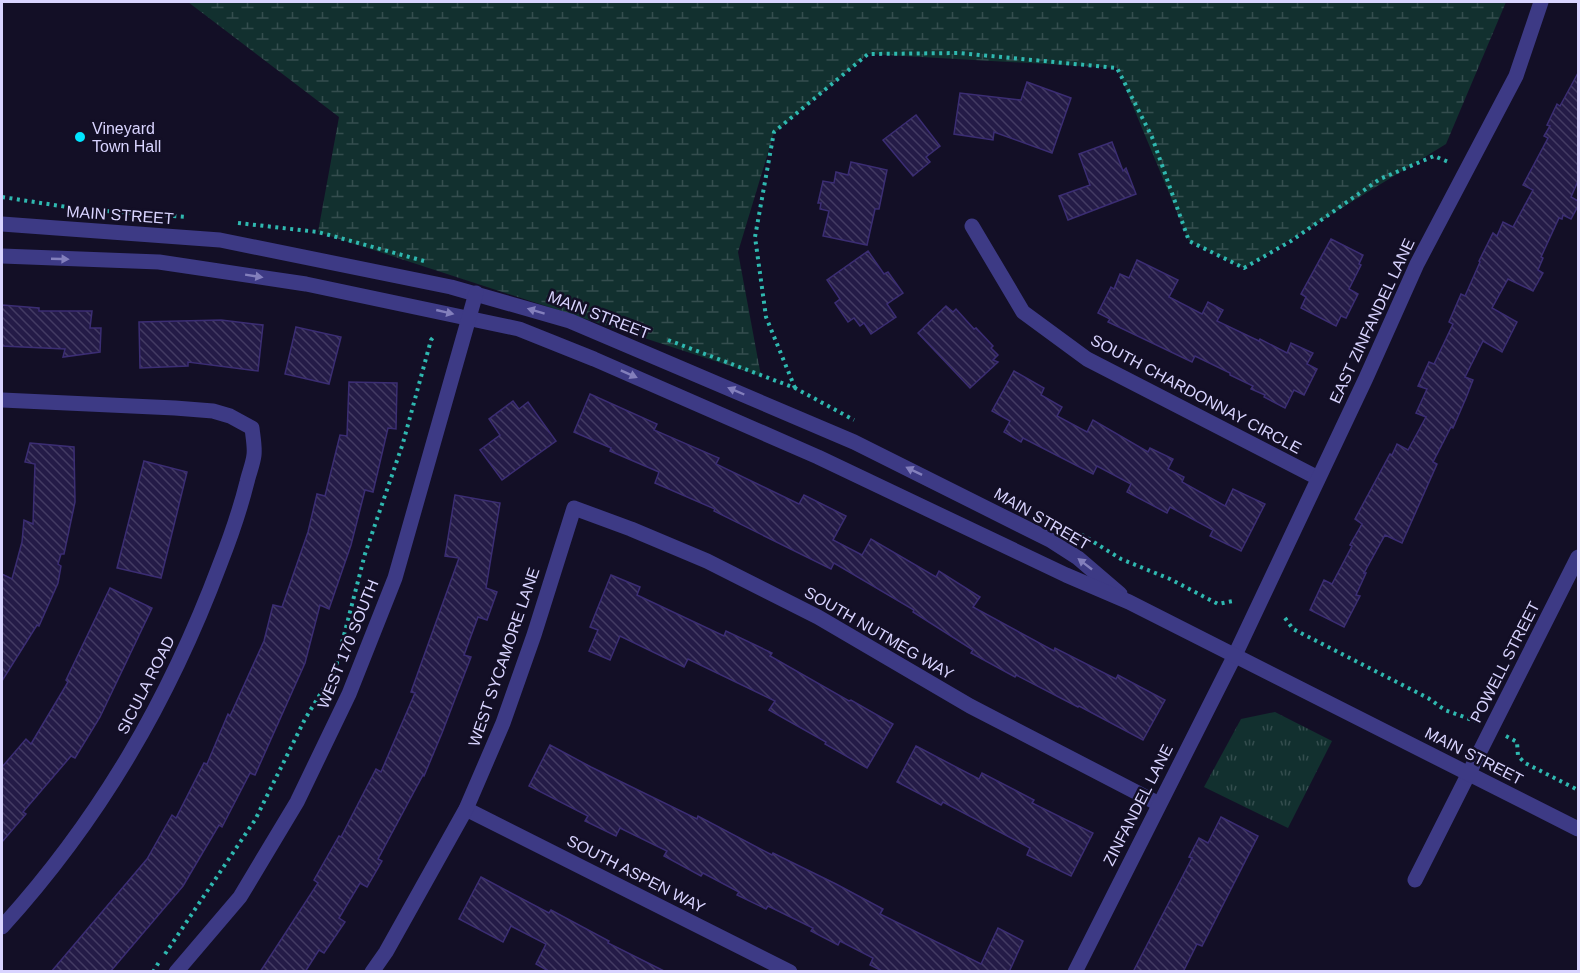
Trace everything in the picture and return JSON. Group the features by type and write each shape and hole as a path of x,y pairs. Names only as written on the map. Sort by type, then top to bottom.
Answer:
{"street":[{"name":"EAST ZINFANDEL LANE","path":"1235,655 1417,264 1516,76 1540,2"},
{"name":"MAIN STREET","path":"2,224 220,240 476,293 570,321 854,442 1050,540 1096,572 1129,602"},
{"name":"SOUTH CHARDONNAY CIRCLE","path":"972,226 1023,312 1087,359 1318,478"},
{"name":"MAIN STREET","path":"2,256 159,262 306,284 519,329 594,359 818,457 1066,575 1129,602 1578,829"},
{"name":"WEST 170 SOUTH","path":"176,972 240,897 297,802 349,694 395,578 476,293"},
{"name":"SICULA ROAD","path":"2,400 213,411 230,416 252,428 254,454 239,514 201,614 164,695 126,761 80,832 2,927"},
{"name":"SOUTH NUTMEG WAY","path":"574,508 707,561 768,591 818,617 970,706 1159,804"},
{"name":"WEST SYCAMORE LANE","path":"372,972 386,952 466,808 503,723 534,635 574,508"},
{"name":"POWELL STREET","path":"1415,880 1578,557"},
{"name":"ZINFANDEL LANE","path":"1075,972 1235,655"},
{"name":"SOUTH ASPEN WAY","path":"466,808 790,972"}],"path":[{"path":"795,388 766,316 755,237 774,132 868,54 959,53 1117,68 1152,137 1189,242 1244,268 1292,241 1380,179 1434,156 1467,170"},
{"path":"153,972 255,820 305,719 335,670 365,554 403,443 430,340 435,335"},
{"path":"1285,618 1293,629 1428,698 1445,710 1517,742 1518,756 1525,763 1578,790"}],"green space":[{"path":"188,2 1506,2 1446,144 1244,268 1189,241 1117,68 868,54 774,133 738,252 761,376 318,232 339,117"},
{"path":"1275,712 1332,741 1288,828 1204,787 1241,719"}],"building":[{"path":"1578,73 1578,181 1571,197 1578,201 1578,206 1571,219 1563,215 1562,219 1559,218 1541,257 1543,258 1538,270 1543,273 1533,291 1508,279 1492,308 1517,322 1502,352 1483,341 1465,377 1473,380 1466,398 1453,428 1451,427 1433,462 1437,464 1402,543 1385,535 1364,573 1366,573 1356,595 1360,596 1344,627 1310,610 1324,580 1332,584 1352,546 1350,545 1362,524 1355,519 1390,454 1392,455 1397,444 1408,450 1426,417 1416,413 1427,389 1418,386 1429,362 1434,364 1453,324 1449,322 1461,294 1465,296 1493,233 1497,236 1503,222 1513,227 1533,190 1523,185 1548,138 1544,136 1557,104 1560,106"},
{"path":"1027,82 1071,98 1052,153 994,132 993,140 954,134 960,93 1021,100"},
{"path":"916,115 940,146 926,157 930,162 913,176 883,140"},
{"path":"1112,142 1123,171 1126,168 1136,194 1068,220 1059,196 1090,185 1079,154"},
{"path":"851,162 887,170 879,209 875,209 867,245 823,236 829,211 820,209 821,203 818,203 823,181 834,183 836,172 848,175"},
{"path":"1331,239 1363,255 1359,264 1361,265 1349,289 1358,294 1346,318 1341,316 1336,326 1301,308 1306,297 1301,294"},
{"path":"868,251 884,274 888,272 903,293 887,304 896,317 871,334 864,323 860,326 854,318 848,322 835,303 840,299 827,280"},
{"path":"1137,260 1178,280 1169,297 1202,314 1208,302 1223,310 1217,321 1287,353 1291,343 1313,353 1307,364 1317,369 1304,395 1294,390 1285,408 1251,389 1253,386 1230,373 1195,356 1192,362 1108,322 1110,319 1098,313 1111,287 1114,289 1120,274 1129,278"},
{"path":"2,305 39,308 39,311 92,311 90,328 101,328 100,352 63,357 65,349 2,346"},
{"path":"946,306 953,312 956,309 993,346 991,348 998,355 993,360 998,362 970,388 918,333"},
{"path":"221,320 263,325 258,371 188,362 188,366 140,368 139,322"},
{"path":"296,327 341,337 329,384 285,374"},
{"path":"1014,371 1044,388 1041,395 1062,407 1057,416 1087,432 1093,420 1148,452 1150,448 1173,459 1168,469 1184,477 1182,482 1225,506 1233,489 1265,504 1241,551 1210,536 1213,530 1170,507 1167,513 1127,492 1131,484 1097,466 1093,474 1023,438 1021,442 1004,432 1010,421 992,411"},
{"path":"349,382 397,383 396,429 388,428 373,492 365,490 351,545 329,609 320,605 305,663 255,775 250,773 222,827 219,825 183,886 110,972 51,972 147,859 172,815 176,818 204,763 207,764 228,714 230,716 264,641 273,605 282,607 308,532 317,494 325,496 340,435 347,436"},
{"path":"590,394 657,424 654,430 719,458 716,464 799,504 804,495 846,516 833,540 862,555 871,539 936,577 939,571 980,597 973,607 1054,651 1055,648 1116,679 1118,675 1165,700 1143,740 971,653 973,650 913,612 914,610 834,563 831,569 714,511 715,509 655,483 659,472 610,451 611,448 574,432"},
{"path":"513,401 519,409 528,402 556,441 502,480 480,450 500,435 489,419"},
{"path":"30,443 74,447 75,502 64,554 61,554 58,564 61,566 58,583 39,626 37,625 2,681 2,574 12,579 22,542 24,520 33,524 35,464 25,462"},
{"path":"144,461 187,472 161,578 117,568"},
{"path":"455,495 500,503 486,588 497,592 487,620 478,617 464,655 471,657 442,733 424,776 378,859 382,861 367,887 360,883 339,918 345,922 324,953 319,950 305,972 260,972 318,883 314,880 339,836 341,837 376,769 381,772 415,693 411,692 459,558 445,556"},
{"path":"611,575 640,587 637,595 724,636 726,631 772,653 770,656 893,724 867,768 769,710 775,701 688,659 684,667 620,636 610,660 589,651 598,630 590,627"},
{"path":"110,588 152,608 100,717 75,758 71,756 23,812 26,814 2,842 2,767 26,739 31,744 68,682 66,680"},
{"path":"550,745 697,819 698,816 772,855 773,853 836,884 883,909 880,914 981,964 998,928 1023,941 1009,972 884,972 870,965 873,958 840,941 838,945 811,931 813,928 768,906 766,909 737,895 739,892 703,873 701,876 664,856 667,851 620,828 616,836 585,821 588,816 529,786"},
{"path":"916,746 979,779 982,773 1034,800 1032,803 1093,833 1071,876 1027,855 1030,848 943,802 941,805 897,782"},
{"path":"1221,817 1258,836 1202,946 1197,944 1183,972 1133,972 1192,858 1189,857 1199,838 1208,843"},
{"path":"481,877 549,913 551,910 609,941 608,943 666,972 550,972 536,964 546,944 511,926 503,942 459,919"}],"place":[{"name":"Vineyard Town Hall","path":"80,137"}]}
